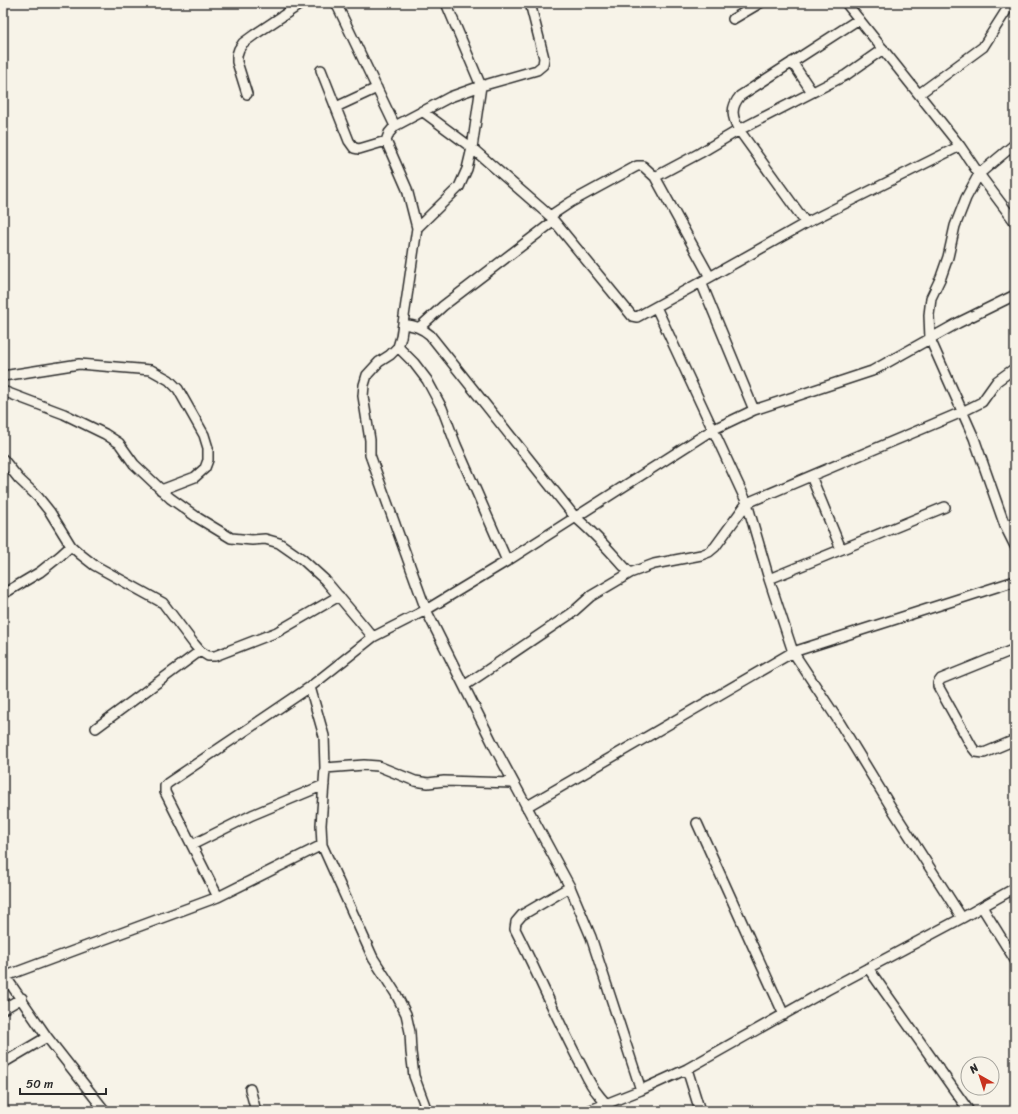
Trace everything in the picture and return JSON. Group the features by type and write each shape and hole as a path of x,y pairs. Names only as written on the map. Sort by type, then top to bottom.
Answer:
{"street":[{"path":"247,94 237,62 239,49 243,43 302,3"},
{"path":"336,3 395,126"},
{"path":"417,228 459,187 467,169 472,148 481,86 446,3"},
{"path":"530,3 544,58 543,65 537,70 481,86 450,97 395,126 389,133 386,141 407,189 417,228 401,337 398,347 390,355 379,362 367,375 363,396 370,440 370,455 426,610 513,783 570,887 591,936 641,1090"},
{"path":"733,19 760,3"},
{"path":"846,3 960,146 1015,222"},
{"path":"919,94 983,47 1011,3"},
{"path":"806,223 739,130 734,122 732,110 735,102 740,96 859,19"},
{"path":"655,177 700,154 739,130 846,74 883,49"},
{"path":"792,62 812,92"},
{"path":"321,70 349,141 354,148 359,149 386,141"},
{"path":"336,107 377,88"},
{"path":"422,112 472,148 552,218 634,317 637,317 656,307 806,223 960,146"},
{"path":"1015,144 979,174 966,198 960,212 941,277 931,298 929,315 930,339 974,438 1005,526 1015,546"},
{"path":"420,327 443,306 570,202 637,166 643,166 655,177 710,277"},
{"path":"701,282 754,410"},
{"path":"218,897 165,792 165,786 168,783 310,687 374,637 426,610 507,561 712,430 754,410 872,371 958,323 1015,295"},
{"path":"656,307 747,503 769,579 793,652 838,720 891,807 962,918"},
{"path":"403,324 420,327 425,330 575,517 597,536 630,573"},
{"path":"398,347 414,363 427,380 442,408 456,445 507,561"},
{"path":"3,376 79,364 151,370 169,380 178,389 204,435 208,448 208,460 205,468 195,477 161,490"},
{"path":"464,686 572,613 591,596 630,573 654,564 701,555 709,552 715,547 747,503 962,412 982,402 997,380 1015,368"},
{"path":"3,390 64,414 105,434 119,443 134,464 170,498 198,518 231,538 252,540 265,539 279,542 302,559 325,580 374,637"},
{"path":"3,459 19,479 46,507 71,546 94,565 163,603 194,644 200,651 208,656 215,656 276,632 339,596"},
{"path":"811,476 841,549"},
{"path":"769,579 945,507"},
{"path":"1005,526 1015,522"},
{"path":"3,594 40,572 71,546"},
{"path":"526,807 793,652 1015,581"},
{"path":"1015,649 941,679 938,683 938,686 976,752 984,753 1015,740"},
{"path":"96,728 200,651"},
{"path":"310,687 324,736 325,768 320,825 322,845 373,958 396,994 406,1014 410,1032 414,1076 427,1111"},
{"path":"325,768 364,765 378,766 415,781 428,783 444,781 513,783"},
{"path":"192,845 252,815 324,785"},
{"path":"697,823 784,1015"},
{"path":"105,1111 47,1037 22,998 4,974 218,897 322,845"},
{"path":"570,887 522,915 516,922 515,929 590,1084 609,1107"},
{"path":"588,1111 609,1107 641,1090 687,1069 827,990 1015,888"},
{"path":"982,907 1015,960"},
{"path":"868,968 969,1111"},
{"path":"3,1009 22,998"},
{"path":"3,1063 47,1037"},
{"path":"687,1069 700,1111"},
{"path":"250,1089 256,1111"}]}
